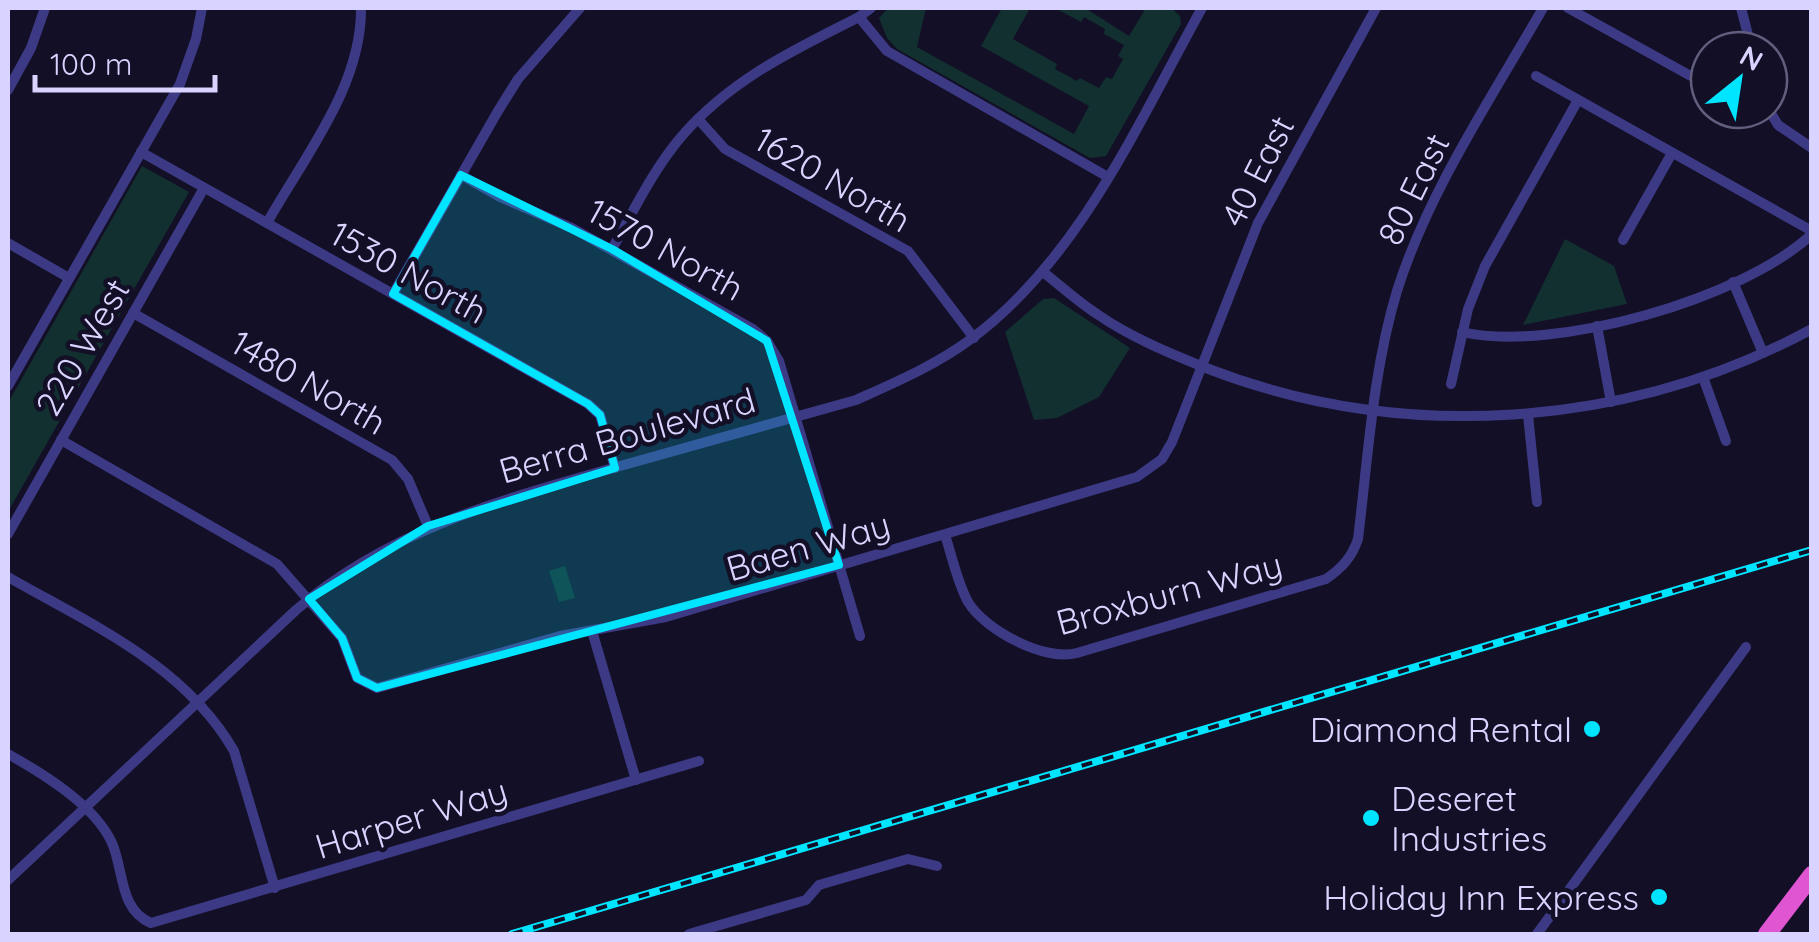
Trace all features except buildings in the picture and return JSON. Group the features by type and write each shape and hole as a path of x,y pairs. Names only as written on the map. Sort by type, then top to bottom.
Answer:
{"highway":[{"path":"1768,934 1812,875"}],"street":[{"path":"8,90 31,48 46,8"},
{"path":"8,386 186,70 202,8"},
{"path":"267,223 344,87 358,44 362,8"},
{"path":"394,294 518,80 580,8"},
{"path":"612,249 667,156 724,94 774,59 870,8"},
{"name":"Berra Boulevard","path":"8,880 309,599 378,553 428,526 495,501 874,392 943,359 974,338 1042,272 1108,178 1201,8"},
{"name":"40 East","path":"1202,366 1258,222 1376,8"},
{"name":"80 East","path":"1346,564 1358,538 1387,330 1412,250 1434,201 1542,8"},
{"path":"1568,8 1689,75"},
{"path":"859,17 887,51 1108,178"},
{"path":"1462,332 1514,338 1597,326 1672,306 1733,282 1795,250 1812,232 1536,76"},
{"path":"1451,384 1462,332 1485,266 1578,100"},
{"name":"1620 North","path":"698,119 726,149 908,252 974,338"},
{"path":"1785,130 1812,148"},
{"name":"1530 North","path":"140,152 588,404 600,415 615,468"},
{"path":"1624,240 1672,153"},
{"name":"1570 North","path":"461,175 612,249 761,334 779,361 860,636"},
{"name":"220 West","path":"8,534 204,188"},
{"path":"8,243 69,278"},
{"path":"1042,272 1095,313 1202,366 1290,395 1374,411 1440,416 1528,414 1611,402 1703,377 1812,329"},
{"path":"1733,282 1763,352"},
{"name":"1480 North","path":"133,313 392,460 408,478 428,526"},
{"path":"1597,326 1611,402"},
{"name":"Baen Way","path":"309,599 342,638 353,669 365,684 389,688 560,636 666,617 1146,472 1162,459 1172,442 1202,366"},
{"path":"1703,377 1726,441"},
{"path":"1528,414 1537,502"},
{"path":"61,440 261,553 289,575 309,599"},
{"name":"Broxburn Way","path":"944,535 964,592 976,613 1034,649 1057,656 1326,579 1346,564"},
{"path":"8,577 160,666 226,737 234,751 275,888"},
{"path":"592,631 636,780"},
{"path":"1537,934 1746,647"},
{"path":"8,754 52,779 83,808"},
{"name":"Harper Way","path":"83,808 110,840 132,910 139,918 162,922 699,762"},
{"path":"688,934 806,900 819,885 908,859 937,866"}],"highlighted area":[{"path":"461,175 612,249 767,341 839,565 377,688 357,678 342,638 309,599 428,526 615,468 600,415 588,404 393,294"}],"green space":[{"path":"888,8 926,8 917,47 1074,134 1089,106 981,46 1002,8 1030,8 1013,39 1057,64 1055,69 1099,88 1106,77 1112,79 1123,59 1118,56 1124,45 1084,17 1081,22 1055,8 1085,8 1129,36 1144,11 1141,8 1171,8 1180,16 1181,24 1106,156 1090,158 897,49 887,38 879,18"},
{"path":"142,166 189,192 8,512 8,403"},
{"path":"1565,239 1614,266 1627,304 1523,325"},
{"path":"1054,298 1130,348 1099,397 1057,418 1034,420 1005,332 1043,299"},
{"path":"565,566 575,598 559,602 549,571"}],"railway":[{"path":"512,934 1812,550"}],"place":[{"name":"Diamond Rental","path":"1592,729"},
{"name":"Deseret Industries","path":"1371,818"},
{"name":"Holiday Inn Express","path":"1659,897"}]}
